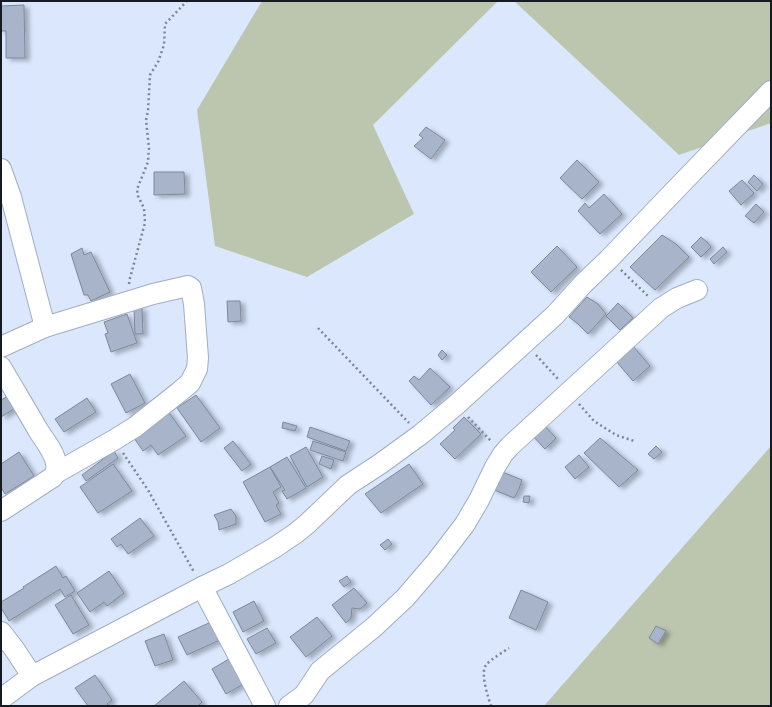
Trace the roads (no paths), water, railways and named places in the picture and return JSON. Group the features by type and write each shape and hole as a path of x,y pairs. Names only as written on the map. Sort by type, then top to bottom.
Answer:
{"street":[{"path":"1,699 32,676 228,574 274,548 296,533 348,484 380,464 420,435 456,405 555,315 583,284 771,91"},
{"path":"1,169 11,197 45,327"},
{"path":"1,347 45,327 178,288 188,286 191,288 194,304 198,358 197,369 190,383 134,427 56,473 53,477 1,511"},
{"path":"289,706 304,696 320,671 374,627 405,598 436,562 465,524 479,500 495,467 510,446 661,308 677,298 696,290"},
{"path":"1,366 53,455 56,461 56,473"},
{"path":"202,587 265,706"},
{"path":"1,632 32,676"}]}
